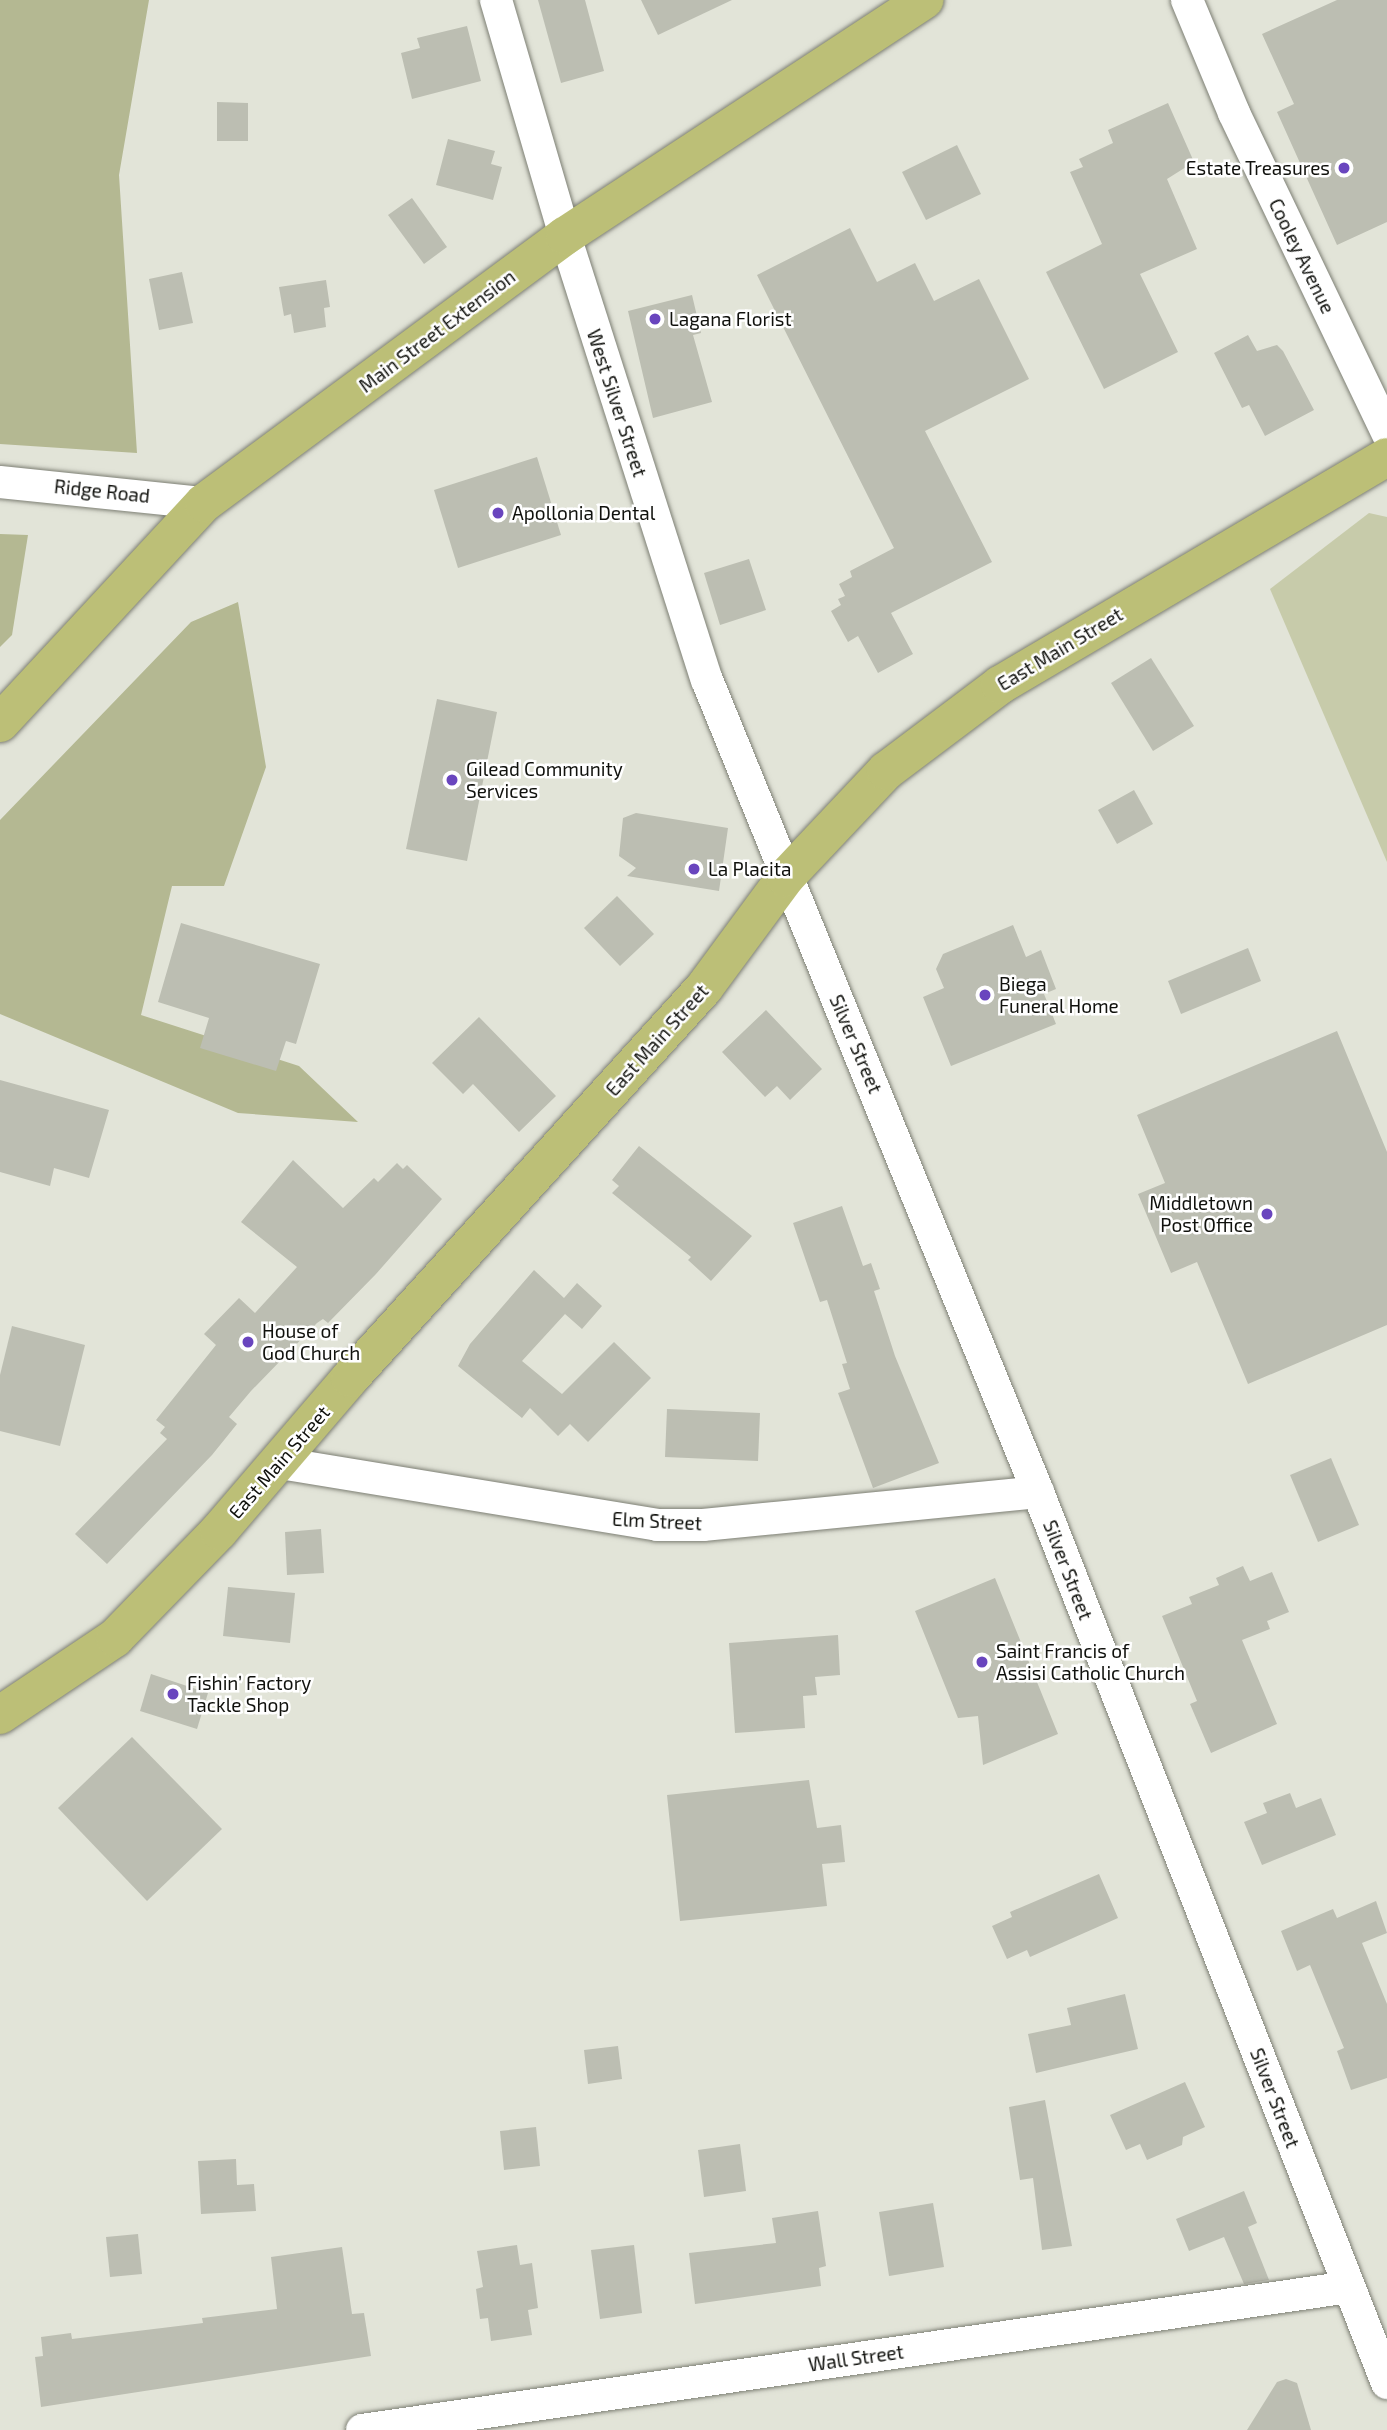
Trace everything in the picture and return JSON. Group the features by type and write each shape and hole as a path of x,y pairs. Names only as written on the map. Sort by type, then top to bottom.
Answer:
{"main road":[{"name":"Main Street Extension","path":"0,723 205,503 565,236 924,0"},
{"name":"East Main Street","path":"0,1715 115,1638 280,1463 350,1378 704,988 785,878 886,771 994,690 1387,457"}],"street":[{"name":"West Silver Street","path":"496,0 565,236 703,669 785,878"},
{"name":"Cooley Avenue","path":"1187,0 1234,113 1387,433"},
{"name":"Ridge Road","path":"0,482 205,503"},
{"name":"Silver Street","path":"785,878 1038,1492 1387,2383"},
{"name":"Elm Street","path":"280,1463 657,1525 703,1525 1038,1492"},
{"name":"Wall Street","path":"362,2430 1349,2287"}],"green space":[{"path":"0,0 149,0 119,175 137,453 0,444"},
{"path":"1369,513 1387,517 1387,862 1270,589"},
{"path":"0,534 28,535 12,635 0,647"},
{"path":"238,602 266,767 224,886 172,886 141,1015 299,1066 358,1122 238,1113 0,1014 0,820 191,622"}],"building":[{"path":"538,0 585,0 604,71 561,83"},
{"path":"641,0 732,0 658,35"},
{"name":"Estate Treasures","path":"1337,0 1387,0 1387,222 1337,245 1277,112 1294,104 1262,34"},
{"path":"467,26 481,81 412,99 401,53 420,48 417,38"},
{"path":"217,102 248,103 248,141 217,141"},
{"path":"1168,103 1194,162 1167,179 1197,249 1140,274 1178,352 1104,389 1046,272 1102,244 1070,172 1083,167 1079,159 1113,143 1108,130"},
{"path":"448,139 495,151 491,164 502,167 493,200 436,185"},
{"path":"957,145 981,194 926,220 902,172"},
{"path":"412,198 447,247 424,264 388,215"},
{"path":"850,228 877,282 915,263 934,301 979,279 1029,379 925,431 992,562 891,613 913,654 878,673 858,636 848,642 831,611 841,605 838,599 845,596 839,584 852,577 850,571 894,548 757,275"},
{"path":"182,272 193,323 159,330 149,279"},
{"path":"326,280 330,307 324,308 326,327 294,333 291,314 284,316 279,287"},
{"path":"692,295 701,333 693,335 712,402 653,418 628,311"},
{"path":"1248,335 1257,351 1277,345 1283,351 1314,410 1265,436 1249,405 1242,408 1214,353"},
{"name":"Apollonia Dental","path":"537,457 561,535 458,568 434,490"},
{"path":"749,559 766,610 720,625 704,573"},
{"path":"1151,658 1194,726 1153,751 1111,683"},
{"name":"Gilead Community Services","path":"437,699 497,712 467,861 406,849"},
{"path":"1134,790 1153,824 1117,844 1098,810"},
{"path":"636,813 728,828 719,891 627,876 636,868 619,856 623,818"},
{"path":"617,896 654,934 620,966 584,928"},
{"path":"181,923 320,964 296,1044 286,1041 276,1071 200,1048 209,1018 158,1002"},
{"name":"Biega Funeral Home","path":"1013,925 1026,957 1041,950 1056,989 1044,994 1056,1024 951,1066 923,997 944,988 936,969 943,954"},
{"path":"1248,948 1261,981 1181,1014 1168,981"},
{"path":"766,1010 822,1069 790,1100 777,1086 765,1097 722,1052"},
{"path":"479,1017 556,1096 519,1132 473,1084 463,1094 432,1063"},
{"name":"Middletown Post Office","path":"1337,1031 1387,1152 1387,1325 1248,1384 1197,1262 1171,1273 1138,1194 1165,1183 1137,1115"},
{"path":"0,1080 109,1110 89,1178 54,1168 50,1186 0,1172"},
{"path":"639,1146 752,1236 711,1281 688,1260 691,1257 612,1193 619,1186 612,1180"},
{"path":"293,1160 343,1208 374,1178 378,1182 397,1163 403,1169 407,1165 442,1199 376,1274 328,1323 323,1319 317,1323 251,1391 229,1417 237,1424 212,1455 107,1564 75,1534 167,1439 160,1433 165,1427 156,1420 216,1345 204,1334 239,1298 255,1313 297,1267 241,1222"},
{"path":"842,1206 863,1266 871,1263 880,1289 874,1291 895,1356 939,1463 873,1488 838,1393 850,1389 842,1364 847,1363 827,1300 820,1302 793,1223"},
{"path":"534,1270 564,1298 577,1283 602,1306 582,1329 565,1314 522,1361 562,1394 614,1342 651,1378 588,1442 570,1424 558,1436 530,1408 522,1418 458,1366 470,1344"},
{"path":"12,1326 85,1345 60,1446 0,1431 0,1375"},
{"path":"667,1409 760,1413 758,1461 665,1457"},
{"path":"1331,1458 1359,1525 1318,1542 1290,1475"},
{"path":"321,1529 324,1573 287,1575 285,1532"},
{"path":"1243,1566 1250,1581 1272,1572 1289,1612 1267,1621 1270,1629 1242,1640 1277,1724 1211,1753 1190,1704 1197,1701 1162,1616 1192,1604 1189,1597 1219,1585 1216,1578"},
{"name":"Saint Francis of Assisi Catholic Church","path":"995,1578 1058,1734 983,1765 978,1716 958,1718 915,1611"},
{"path":"228,1587 295,1593 290,1643 223,1636"},
{"path":"838,1635 840,1675 815,1677 817,1695 803,1696 805,1728 735,1733 729,1643"},
{"path":"151,1674 208,1693 197,1729 140,1711"},
{"path":"132,1737 222,1829 147,1901 58,1808"},
{"path":"809,1780 817,1828 841,1825 845,1862 822,1864 827,1906 680,1921 667,1795"},
{"path":"1290,1793 1296,1808 1321,1798 1336,1835 1262,1865 1244,1822 1267,1813 1263,1803"},
{"path":"1099,1874 1118,1918 1030,1957 1027,1950 1007,1959 992,1926 1012,1917 1010,1912"},
{"path":"1376,1901 1387,1933 1362,1943 1387,2004 1387,2078 1351,2090 1337,2051 1344,2048 1310,1965 1297,1971 1281,1931 1333,1909 1337,1918"},
{"path":"1125,1994 1138,2049 1036,2073 1028,2034 1071,2025 1067,2008"},
{"path":"618,2046 622,2079 588,2084 584,2050"},
{"path":"1185,2082 1205,2127 1183,2137 1182,2145 1147,2160 1140,2144 1126,2150 1110,2115"},
{"path":"1045,2100 1072,2246 1042,2250 1033,2178 1020,2180 1009,2107"},
{"path":"536,2127 540,2166 504,2170 500,2131"},
{"path":"740,2144 746,2191 704,2197 698,2150"},
{"path":"236,2159 237,2185 254,2184 256,2211 201,2214 198,2161"},
{"path":"1244,2191 1257,2223 1248,2227 1269,2280 1244,2284 1224,2237 1189,2251 1176,2219"},
{"path":"933,2203 944,2267 889,2276 879,2212"},
{"path":"818,2211 826,2266 819,2268 821,2286 695,2304 689,2253 776,2243 772,2218"},
{"path":"138,2234 142,2274 110,2277 106,2237"},
{"path":"517,2245 520,2265 532,2263 538,2308 528,2310 532,2335 491,2341 488,2318 480,2319 476,2289 483,2287 477,2251"},
{"path":"634,2245 642,2313 600,2319 591,2250"},
{"path":"342,2247 352,2314 364,2313 371,2356 41,2407 35,2357 43,2356 41,2337 71,2333 72,2339 203,2323 202,2318 277,2309 271,2257"},
{"path":"1286,2379 1297,2383 1311,2430 1247,2430 1277,2382"}],"place":[{"name":"Estate Treasures","path":"1344,168"},
{"name":"Lagana Florist","path":"655,319"},
{"name":"Apollonia Dental","path":"498,513"},
{"name":"Gilead Community Services","path":"452,780"},
{"name":"La Placita","path":"694,869"},
{"name":"Biega Funeral Home","path":"985,995"},
{"name":"Middletown Post Office","path":"1267,1214"},
{"name":"House of God Church","path":"248,1342"},
{"name":"Saint Francis of Assisi Catholic Church","path":"982,1662"},
{"name":"Fishin’ Factory Tackle Shop","path":"173,1694"}]}
